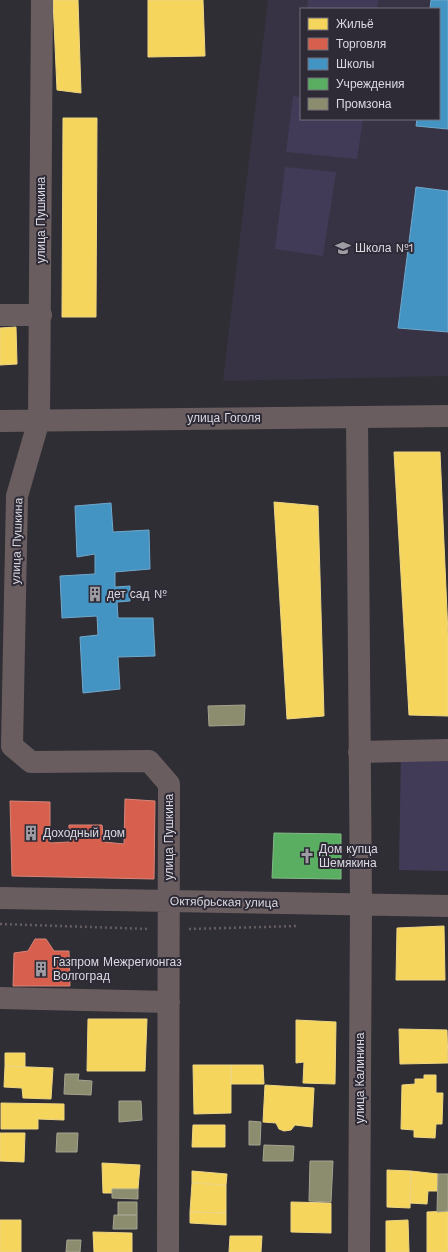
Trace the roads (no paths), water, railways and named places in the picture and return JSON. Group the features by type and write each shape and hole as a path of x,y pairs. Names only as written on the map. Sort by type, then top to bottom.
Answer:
{"street":[{"name":"улица Пушкина","path":"42,0 41,315 39,420 17,496 12,746 31,762 149,761 170,784 169,901"},
{"path":"0,315 41,315"},
{"name":"улица Гоголя","path":"0,420 448,416"},
{"name":"улица Калинина","path":"357,417 360,904 359,1252"},
{"path":"359,752 448,750"},
{"name":"Октябрьская улица","path":"0,898 448,906"},
{"path":"168,1252 169,901"},
{"path":"0,998 169,1002"}],"place":[{"name":"Школа №1","path":"343,248"},
{"name":"дет сад №","path":"95,594"},
{"name":"Доходный дом","path":"31,833"},
{"name":"Дом купца Шемякина","path":"307,856"},
{"name":"Газпром Межрегионгаз Волгоград","path":"41,969"}]}
